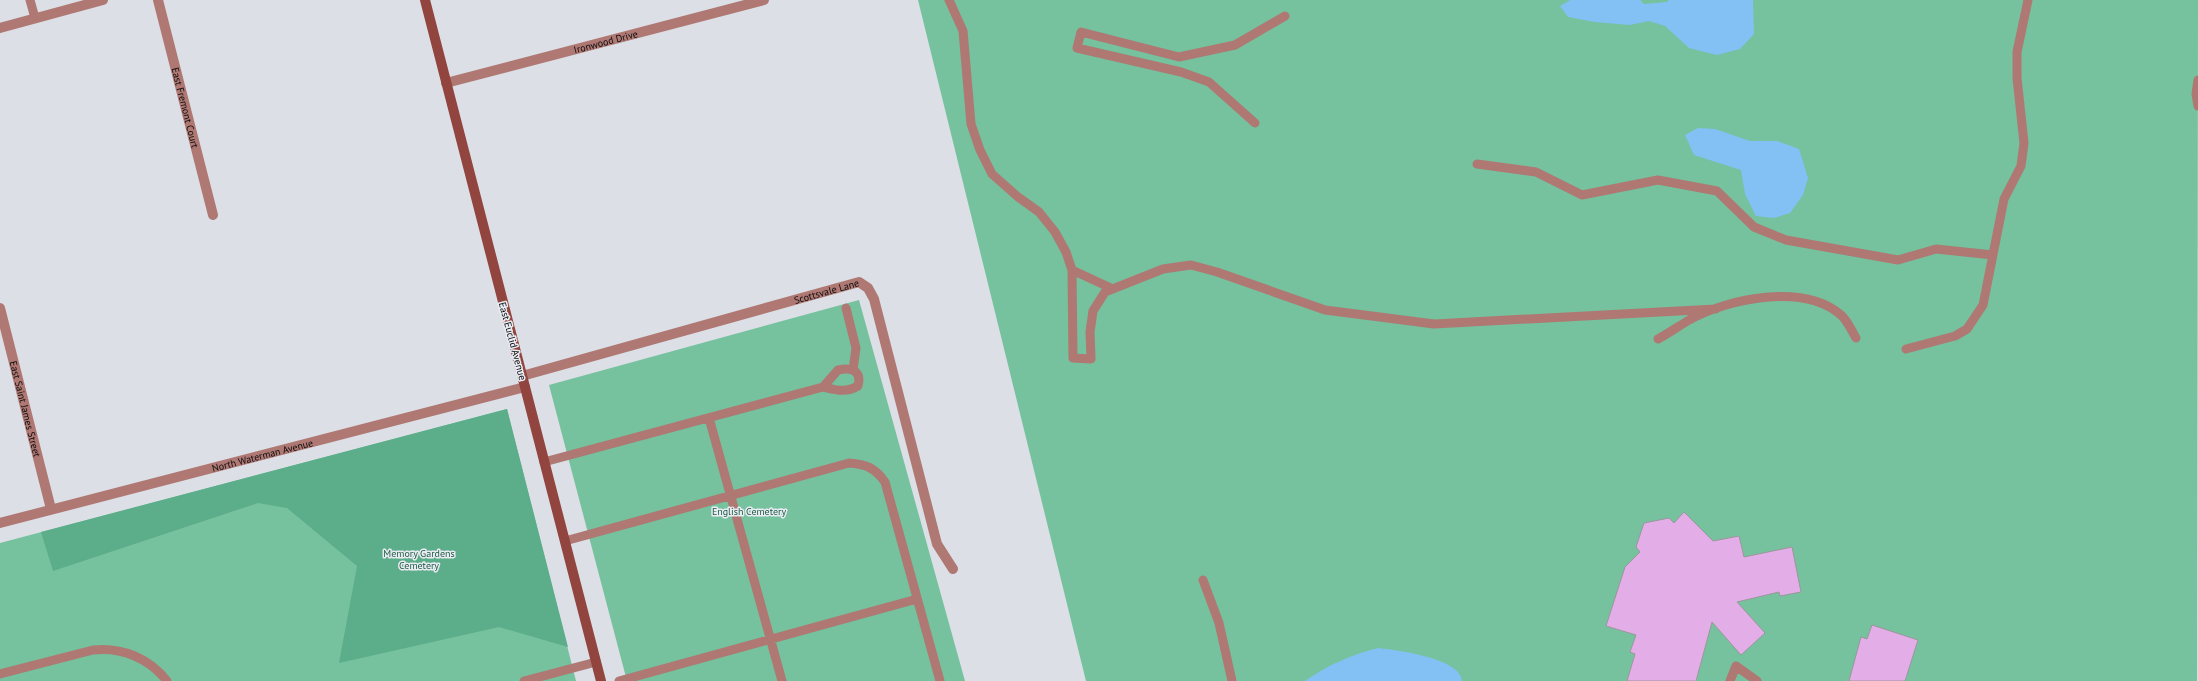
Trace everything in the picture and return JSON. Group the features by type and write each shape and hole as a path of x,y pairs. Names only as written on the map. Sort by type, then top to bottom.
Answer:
{"main road":[{"name":"East Euclid Avenue","path":"425,0 601,681"}],"street":[{"name":"East Fremont Court","path":"158,0 213,214"},
{"name":"Ironwood Drive","path":"446,83 764,0"},
{"path":"0,28 98,1"},
{"name":"Scottsvale Lane","path":"522,376 859,282 868,288 874,299 937,544 952,569"},
{"name":"East Saint James Street","path":"0,308 51,509"},
{"name":"North Waterman Avenue","path":"0,523 525,387"}],"lane":[{"path":"30,0 36,18"},
{"path":"950,0 963,31 971,124 980,150 992,174 1018,197 1039,212 1055,232 1066,252 1072,270 1073,358 1091,358 1090,332 1093,311 1105,292 1163,269 1191,266 1217,272 1325,310 1434,324 1716,309"},
{"path":"1906,349 1954,336 1967,329 1983,305 2004,199 2021,166 2024,143 2018,86 2017,52 2028,0"},
{"path":"1255,123 1209,82 1181,72 1077,48 1081,32 1179,57 1235,45 1285,16"},
{"path":"2198,80 2196,94 2198,106"},
{"path":"1477,164 1536,172 1582,195 1658,180 1717,191 1754,227 1760,230 1786,240 1890,259 1898,260 1936,249 1993,255"},
{"path":"1072,270 1113,289"},
{"path":"1658,339 1690,319 1716,309 1742,301 1776,296 1816,301 1842,315 1856,338"},
{"path":"846,308 856,348 853,370"},
{"path":"544,462 823,387 851,390 858,386 860,379 857,373 853,370 838,370 823,387"},
{"path":"708,418 782,681"},
{"path":"565,541 849,463 870,466 885,482 940,681"},
{"path":"1203,580 1218,624 1232,681"},
{"path":"618,681 917,599"},
{"path":"0,674 93,650 105,649 132,655 145,660 154,666 167,681"},
{"path":"524,681 596,662"},
{"path":"1730,681 1736,666 1757,681"}],"green space":[{"path":"918,0 2198,0 2197,681 1086,681"},
{"name":"English Cemetery","path":"859,300 965,681 627,681 549,385"},
{"name":"Memory Gardens Cemetery","path":"507,409 576,681 0,681 0,543"},
{"path":"507,409 568,647 499,627 339,663 357,566 287,508 258,503 53,571 41,532"}],"water":[{"path":"1570,0 1640,0 1644,4 1667,2 1669,0 1753,0 1754,34 1740,49 1717,55 1689,48 1665,26 1649,21 1630,25 1595,22 1568,17 1560,6"},
{"path":"1698,128 1715,129 1750,141 1777,141 1799,149 1808,178 1803,195 1790,213 1774,218 1756,216 1745,194 1741,170 1694,155 1685,135"},
{"path":"1378,648 1412,653 1440,661 1451,666 1459,673 1462,681 1305,681 1340,661"}],"building":[{"path":"1684,512 1713,541 1739,536 1744,557 1792,547 1801,592 1780,596 1779,592 1737,602 1765,633 1741,655 1712,622 1696,681 1627,681 1635,654 1630,652 1636,635 1606,626 1625,567 1640,552 1636,547 1644,523 1669,518 1674,523"},
{"path":"1872,625 1918,640 1905,681 1849,681 1861,637 1867,639"}]}
